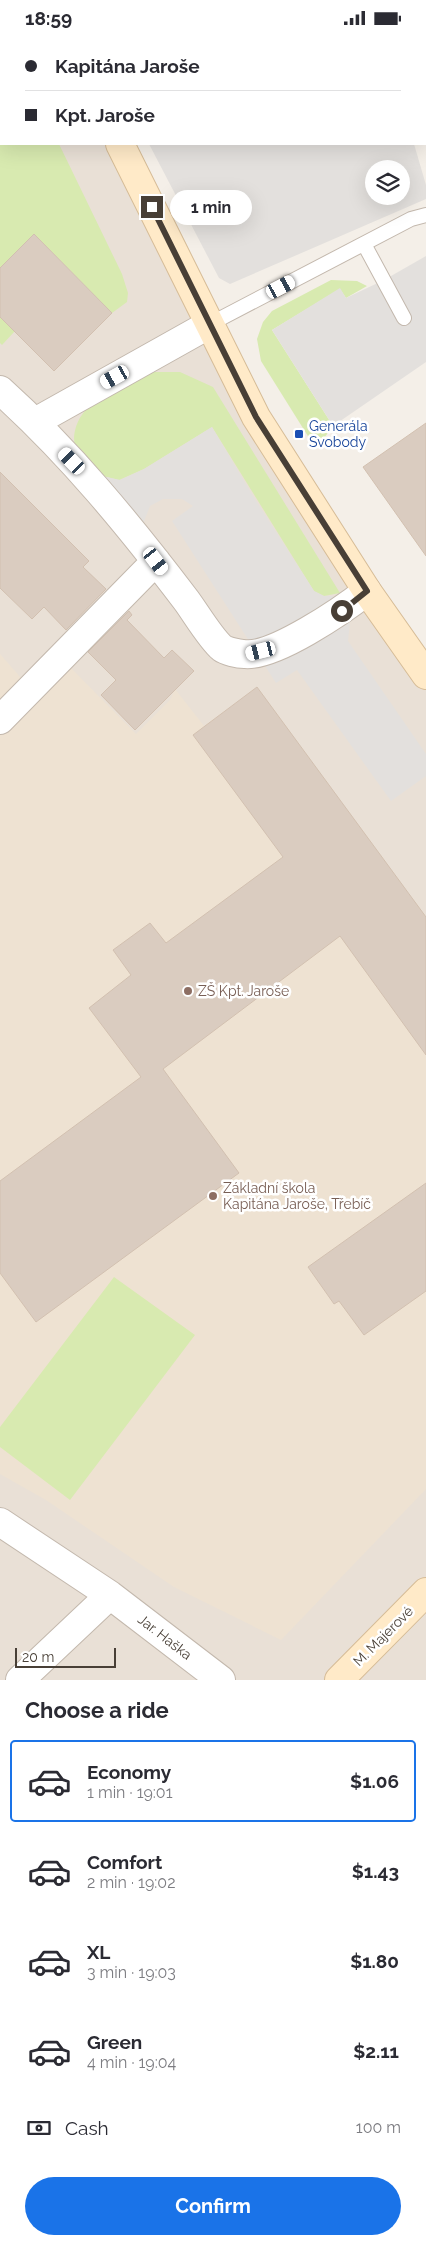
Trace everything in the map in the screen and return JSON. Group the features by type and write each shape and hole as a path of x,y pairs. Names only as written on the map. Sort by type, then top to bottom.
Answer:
{"street":[{"path":"120,145 256,417 367,591 426,675"},
{"path":"35,422 210,324"},
{"path":"0,390 35,422 84,473 156,561 223,649 245,655 276,647 342,611 367,591"},
{"path":"0,720 156,561"},
{"name":"Jar. Haška","path":"0,1522 110,1595 221,1680"},
{"name":"M. Majerové","path":"339,1680 426,1592"},
{"path":"20,1680 110,1595"}],"lane":[{"path":"210,324 412,219 426,215"},
{"path":"364,244 404,318"}],"shaded area":[{"name":"Základní škola Kapitána Jaroše, Třebíč","path":"0,145 120,145 210,324 426,675 426,1680 0,1680"},
{"path":"150,145 414,145 426,185 426,199 230,284 219,278"},
{"path":"426,256 426,362 333,426 272,330 340,288 346,298 384,280"},
{"path":"212,427 253,496 314,591 324,596 333,596 350,623 348,641 426,754 426,776 391,801 297,670 276,683 172,521 193,506 182,499 163,499 150,506 143,524 89,473 120,480 144,469"},
{"path":"0,654 28,686 0,713"},
{"name":"Základní škola Kapitána Jaroše, Třebíč","path":"62,659 136,734 170,700 175,689 204,726 257,687 426,917 426,1489 281,1640 174,1587 46,1500 0,1474 0,733"}],"green space":[{"path":"0,145 59,145 122,274 128,293 127,302 112,313 34,234 0,268"},
{"path":"331,280 357,281 367,286 346,298 340,289 272,330 333,426 316,449 261,361 257,339 263,322 272,311"},
{"path":"0,317 15,331 2,345 0,343"},
{"path":"151,372 180,372 213,387 340,593 324,596 314,591 212,427 144,469 119,480 89,473 75,450 75,434 79,420 87,409 110,391"},
{"path":"114,1277 195,1335 70,1500 0,1447 0,1427"}],"building":[{"path":"34,234 112,313 54,371 0,317 0,268"},
{"path":"426,423 426,556 363,467"},
{"path":"0,472 89,561 83,567 106,589 66,630 44,607 32,619 0,588"},
{"path":"129,611 132,615 127,620 164,658 172,650 194,671 135,730 101,695 116,680 88,652"},
{"name":"ZŠ Kpt. Jaroše","path":"257,687 426,917 426,1055 340,936 163,1069 239,1173 36,1322 0,1273 0,1181 141,1077 89,1008 131,975 113,950 150,923 166,943 283,857 193,735"},
{"path":"426,1183 426,1291 364,1335 339,1301 334,1304 308,1267"}],"place":[{"name":"Generála Svobody","path":"299,434"},
{"name":"ZŠ Kpt. Jaroše","path":"188,991"},
{"name":"Základní škola Kapitána Jaroše, Třebíč","path":"213,1196"}],"route":[{"path":"152,207 256,417 367,591 342,611"}]}
